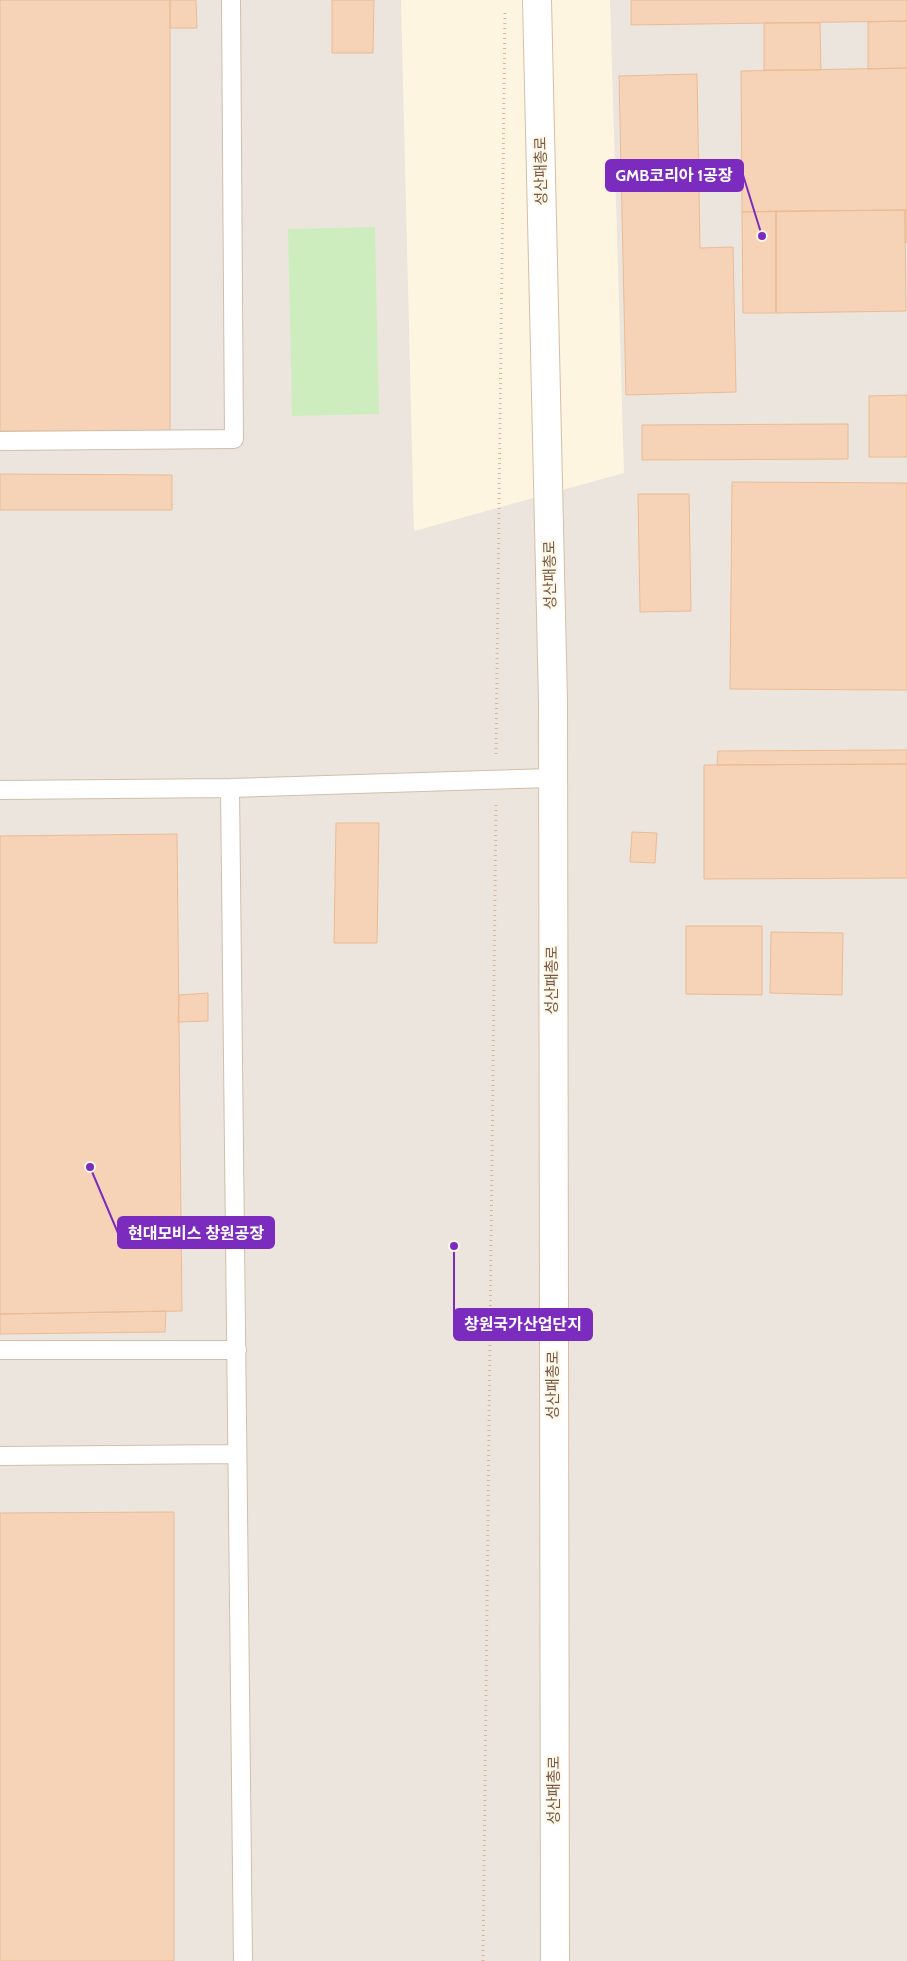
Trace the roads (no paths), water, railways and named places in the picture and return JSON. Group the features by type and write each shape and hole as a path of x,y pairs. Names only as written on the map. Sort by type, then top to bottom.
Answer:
{"main road":[{"name":"성산패총로","path":"537,0 552,682 555,1961"}],"lane":[{"path":"0,441 234,439 231,0"},
{"path":"0,790 230,788 552,778"},
{"path":"230,788 243,1961"},
{"path":"0,1350 237,1350"},
{"path":"0,1456 237,1454"}],"place":[{"name":"GMB코리아 1공장","path":"762,236"},
{"name":"현대모비스 창원공장","path":"90,1167"},
{"name":"창원국가산업단지","path":"454,1246"}]}
